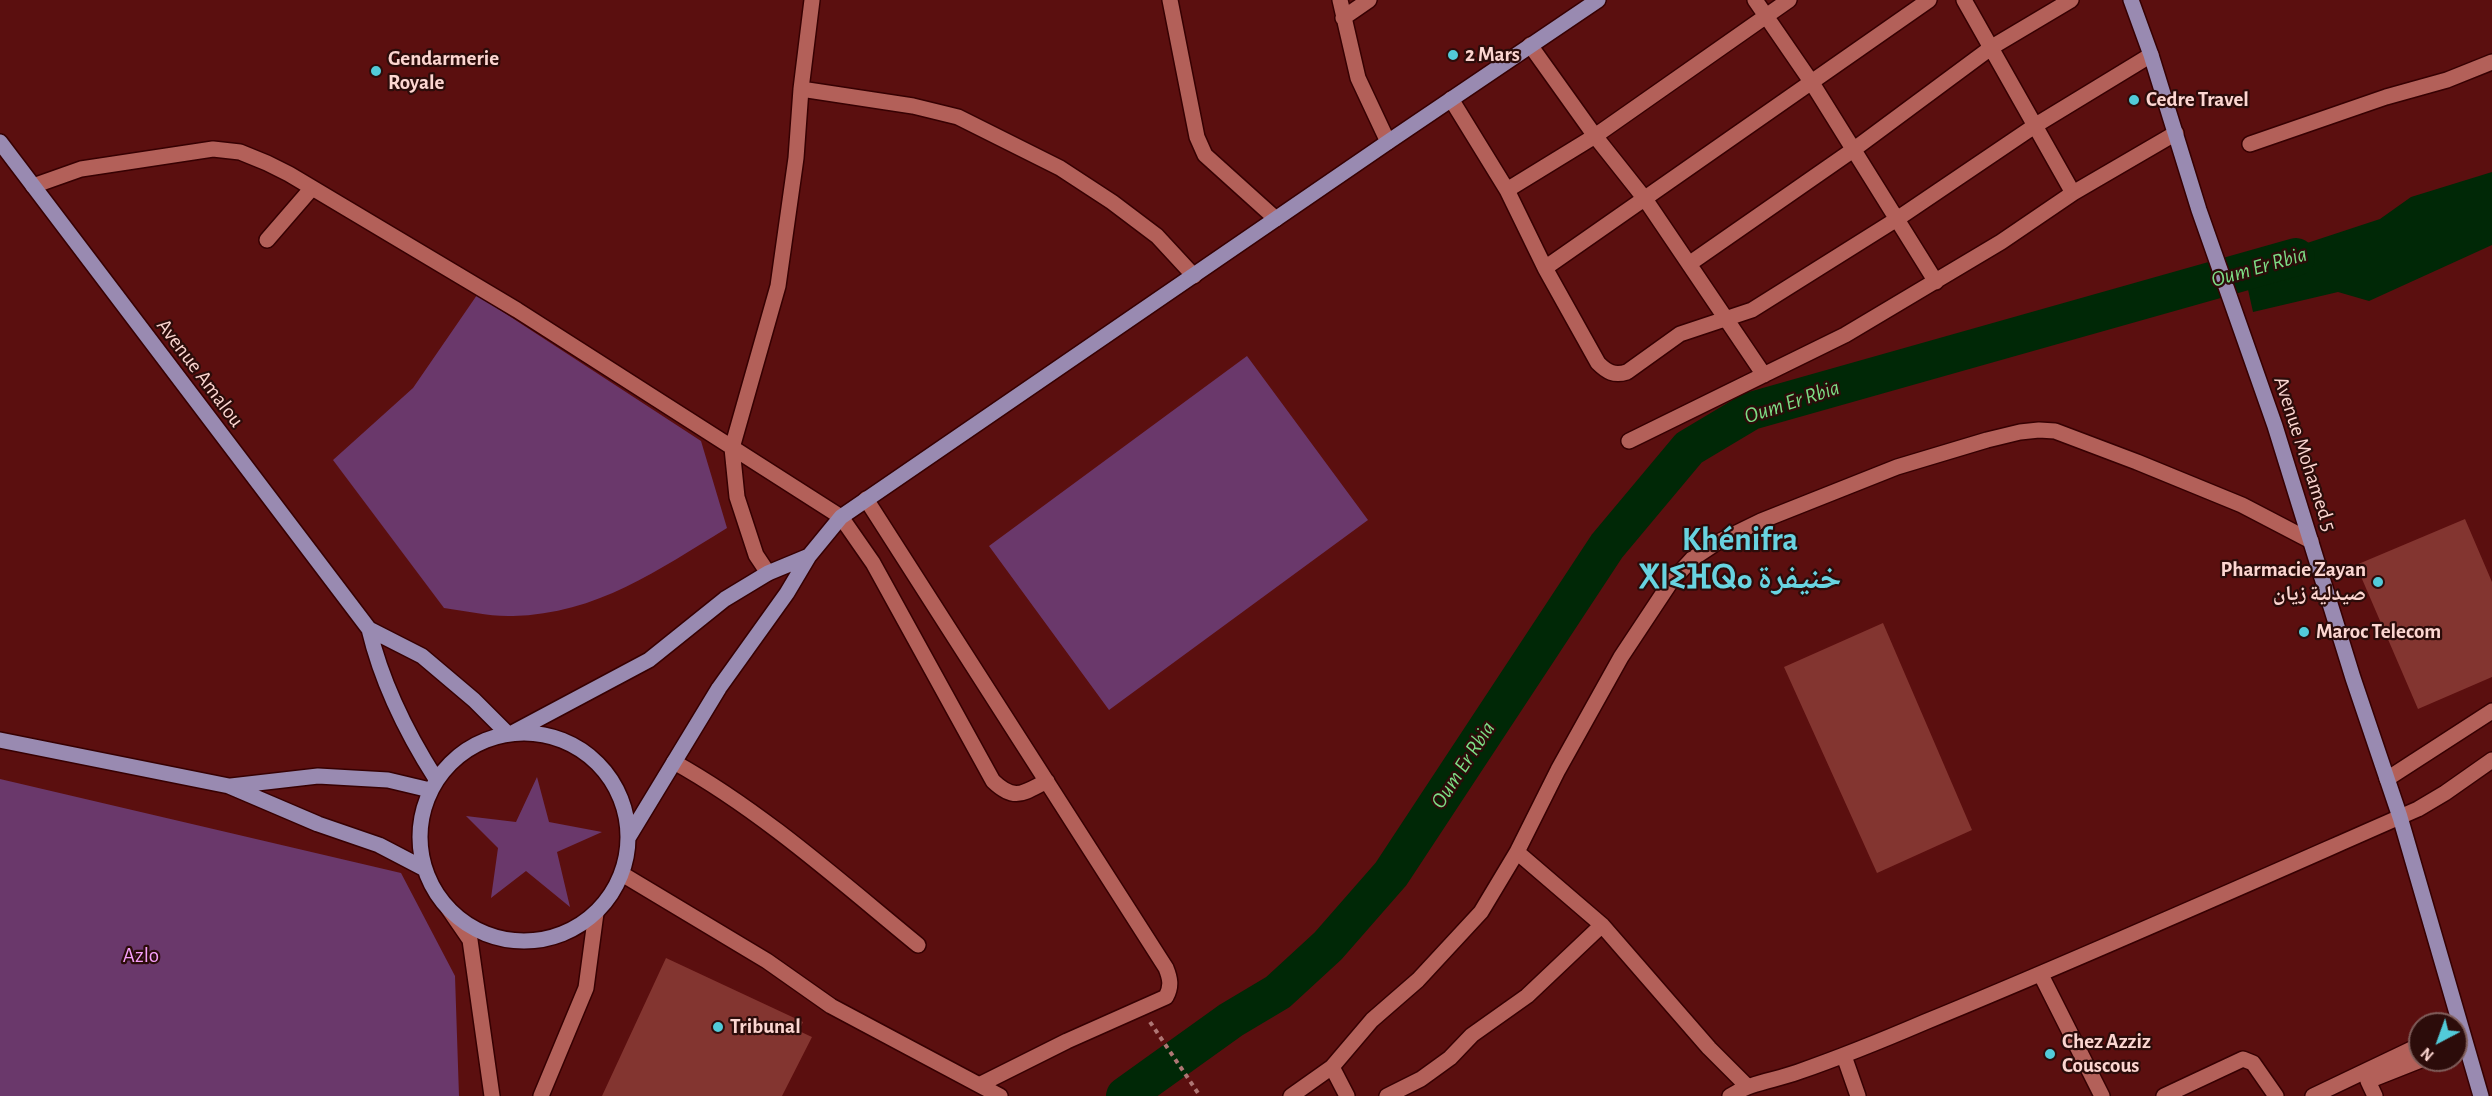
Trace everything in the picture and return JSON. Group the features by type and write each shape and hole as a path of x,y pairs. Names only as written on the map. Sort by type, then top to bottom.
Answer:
{"main road":[{"path":"628,838 719,688 787,593 809,556 841,517 1388,141 1598,0"},
{"name":"Avenue Mohamed 5","path":"2131,0 2151,55 2199,210 2275,426 2400,817 2454,1012"},
{"name":"Avenue Amalou","path":"0,142 369,629"},
{"path":"369,629 422,656 510,733 542,734 570,743 594,759 613,782 625,809 628,838 622,873 611,895 596,913 569,931 538,940 505,939 474,928 448,908 434,890 425,869 420,843 422,816 433,785 461,753 510,733 649,660 725,599 768,573 809,556"},
{"path":"369,629 376,659 388,690 433,785"},
{"path":"0,740 229,786 318,824 379,846 425,869"},
{"path":"229,786 318,776 433,785"},
{"name":"Avenue Mohamed 5","path":"2468,1064 2481,1096"}],"street":[{"path":"768,573 756,555 737,498 732,448 778,286 796,158 801,89 812,0"},
{"path":"1170,0 1197,137 1205,155 1276,219"},
{"path":"1340,0 1358,78 1388,141"},
{"path":"1343,18 1369,0"},
{"path":"1755,0 1812,83 1936,282"},
{"path":"1507,190 1595,136 1789,0"},
{"path":"1545,268 1929,0"},
{"path":"1964,0 2073,193"},
{"path":"1689,264 1853,150 1992,47 2071,0"},
{"path":"1530,45 1595,136 1645,199 1764,375"},
{"path":"1451,99 1507,190 1545,268 1598,363 1612,374 1628,372 1680,334 1752,310 1897,219 2036,125 2151,55"},
{"path":"2250,144 2386,97 2447,80 2492,62"},
{"path":"801,89 912,106 958,117 1060,168 1112,202 1158,236 1194,276"},
{"path":"1629,441 1845,335 2001,242 2073,193 2176,133"},
{"path":"33,186 81,169 213,149 240,152 289,174 516,310 841,517 873,563 993,782 1014,795 1022,794 1047,781"},
{"path":"267,240 312,188"},
{"path":"1291,1096 1332,1067 1372,1020 1418,980 1481,912 1517,852 1558,770 1620,657 1670,583 1692,559 1716,543 1761,521 1897,467 2020,432 2055,431 2242,506 2311,541"},
{"path":"866,499 1166,968 1170,979 1170,990 1166,997 1067,1041 981,1084"},
{"path":"2387,779 2492,711"},
{"path":"1730,1096 1746,1085 1776,1079 1844,1056 2041,975 2400,817 2445,794 2492,760"},
{"path":"675,762 708,781 815,861 918,945"},
{"path":"1517,852 1602,926 1709,1048 1746,1085"},
{"path":"622,873 767,961 831,1006 1000,1096"},
{"path":"448,908 470,940 492,1096"},
{"path":"541,1096 586,988 596,913"},
{"path":"1387,1096 1421,1079 1450,1058 1472,1035 1527,996 1602,926"},
{"path":"2041,975 2102,1096"},
{"path":"2313,1096 2408,1051"},
{"path":"1844,1056 1858,1096"},
{"path":"2164,1096 2243,1059 2253,1063 2276,1096"},
{"path":"2375,1096 2368,1081 2408,1065"},
{"path":"1332,1067 1347,1096"}],"path":[{"path":"1153,1027 1200,1096"}],"green space":[{"path":"477,295 701,441 727,528 626,587 572,607 513,616 488,615 444,608 333,460 413,388"},
{"path":"1247,356 1368,520 1109,710 989,546"},
{"path":"537,777 549,822 602,832 557,852 570,907 526,871 491,898 498,848 466,816 516,822"},
{"name":"Azlo","path":"0,779 401,873 455,976 459,1096 0,1096"}],"water":[{"path":"2492,172 2492,245 2369,301 2338,292 2253,312 2247,285 2247,270 2243,267 2380,219 2411,197"}],"building":[{"path":"2465,519 2492,582 2492,677 2418,709 2356,565"},
{"path":"1883,623 1972,830 1877,873 1784,667"},
{"name":"Tribunal","path":"666,958 803,1022 799,1031 812,1037 782,1096 602,1096"}],"waterway":[{"name":"Oum Er Rbia","path":"1125,1096 1231,1020 1278,992 1328,946 1391,874 1607,546 1689,448 1751,411 2296,257"}],"place":[{"name":"2 Mars","path":"1453,55"},
{"name":"Gendarmerie Royale","path":"376,71"},
{"name":"Cedre Travel","path":"2134,100"},
{"name":"Pharmacie Zayan صيدلية زيان","path":"2378,582"},
{"name":"Maroc Telecom","path":"2304,632"},
{"name":"Tribunal","path":"718,1027"},
{"name":"Chez Azziz Couscous","path":"2050,1054"}],"district":[{"name":"Khénifra ⵅⵏⵉⴼⵕⴰ خنيفرة","path":"1740,559"}]}
